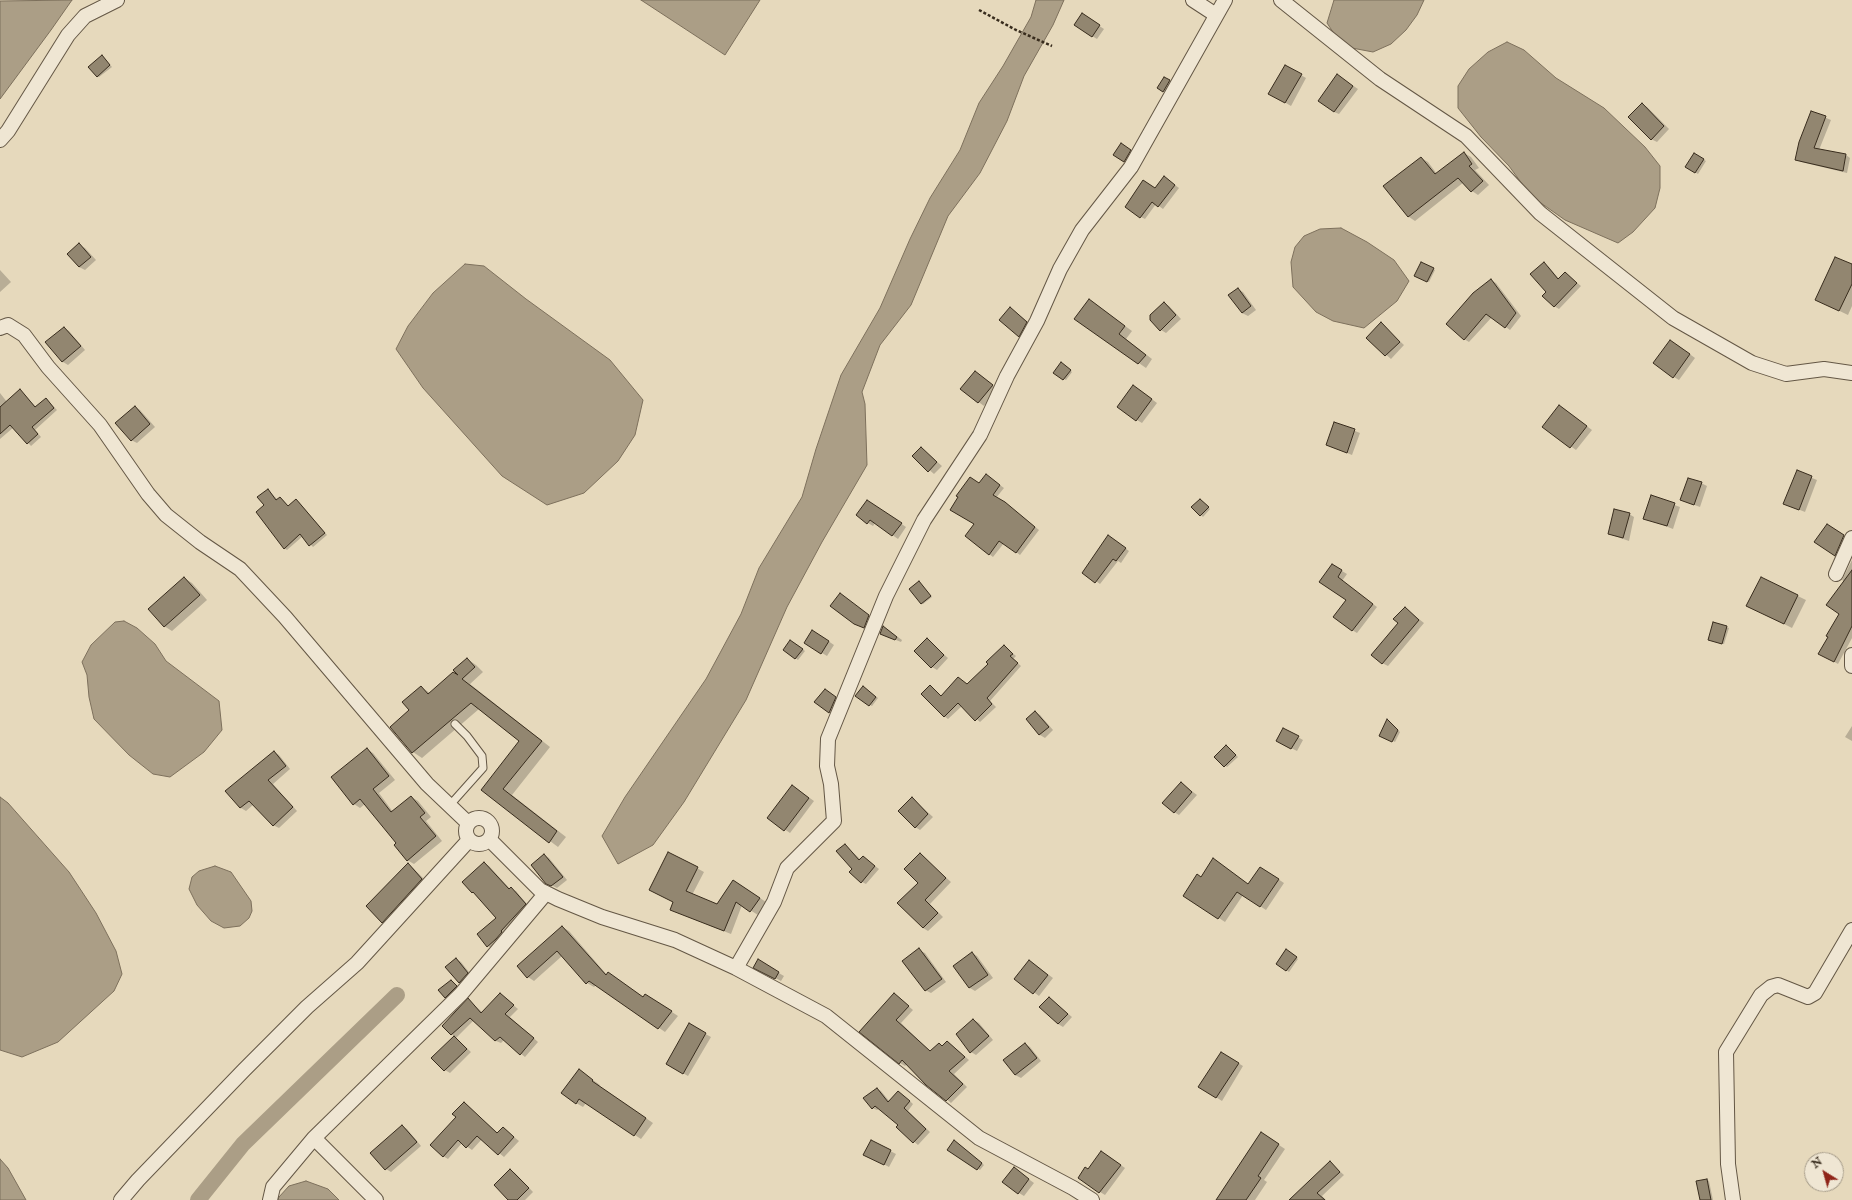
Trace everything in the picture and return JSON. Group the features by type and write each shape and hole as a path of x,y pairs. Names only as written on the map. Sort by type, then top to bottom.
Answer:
{"street":[{"path":"0,140 8,131 68,35 85,16 117,0"},
{"path":"1193,0 1216,14"},
{"path":"736,968 774,902 787,868 834,821 831,784 827,766 828,739 886,596 924,520 980,435 1008,376 1037,321 1060,269 1082,230 1131,168 1225,0"},
{"path":"1280,0 1380,79 1466,136 1540,213 1673,318 1752,364 1786,374 1824,369 1852,373"},
{"path":"0,328 8,325 24,335 48,366 100,425 148,494 166,515 200,542 240,569 285,617 427,784 468,823"},
{"path":"1836,574 1852,538"},
{"path":"1852,655 1852,666"},
{"path":"476,818 485,818 492,830 489,839 482,844 477,844 469,840 466,832 468,823 476,818"},
{"path":"489,839 522,874 540,890 602,917 675,940 736,968 826,1016 979,1138 1092,1200"},
{"path":"121,1200 138,1180 244,1070 307,1007 357,963 469,840"},
{"path":"270,1200 273,1187 314,1138 461,994 546,893"},
{"path":"1733,1200 1728,1164 1726,1052 1761,995 1771,987 1778,985 1808,997 1815,993 1852,930"},
{"path":"314,1138 376,1200"}],"lane":[{"path":"450,805 483,768 482,756 467,736 454,724"}],"path":[{"path":"979,10 1016,30 1052,46"}],"shaded area":[{"path":"72,0 51,30 0,99 0,1"},
{"path":"641,0 760,0 725,55"},
{"path":"1036,0 1064,0 1053,25 1024,76 1007,121 980,173 948,216 911,305 880,345 862,392 865,404 867,465 822,542 787,607 746,700 684,802 653,845 618,864 602,836 625,797 706,679 741,614 759,568 802,497 816,449 841,375 880,308 910,239 930,198 960,150 979,103 1003,66 1031,17"},
{"path":"1334,0 1424,0 1417,15 1406,30 1391,44 1373,52 1352,48 1335,35 1327,23"},
{"path":"1507,42 1524,50 1556,78 1604,108 1645,147 1660,166 1660,188 1655,208 1633,232 1618,243 1565,220 1531,196 1509,166 1481,137 1458,108 1458,86 1469,69 1488,52"},
{"path":"1341,228 1367,242 1394,260 1409,281 1397,301 1364,328 1333,321 1316,312 1293,287 1291,262 1295,247 1304,236 1320,229"},
{"path":"465,264 484,266 526,299 610,360 643,400 635,435 618,461 584,493 547,505 502,476 423,388 396,349 408,326 433,293"},
{"path":"124,621 137,628 155,644 166,661 219,701 222,730 204,752 170,777 153,774 129,755 94,719 89,697 87,675 82,662 91,645 115,622"},
{"path":"0,797 8,803 69,872 96,913 116,951 122,974 114,991 58,1042 22,1057 0,1050"},
{"path":"215,866 231,872 251,901 252,911 249,918 240,926 224,928 211,921 197,905 189,889 192,877 199,871"},
{"path":"0,1159 8,1168 26,1200 0,1200"},
{"path":"306,1181 328,1189 339,1200 278,1200 289,1186"}],"building":[{"path":"1082,13 1100,25 1092,37 1074,25"},
{"path":"102,55 110,65 97,77 88,67"},
{"path":"1285,65 1302,74 1285,103 1268,94"},
{"path":"1337,74 1353,86 1334,112 1318,101"},
{"path":"1164,77 1170,80 1163,92 1157,88"},
{"path":"1642,103 1664,126 1651,140 1628,117"},
{"path":"1811,111 1826,116 1814,148 1846,154 1843,171 1795,160 1799,142"},
{"path":"1121,143 1131,150 1124,162 1113,155"},
{"path":"1464,152 1472,164 1469,166 1483,181 1471,192 1458,178 1408,217 1383,186 1421,157 1435,174"},
{"path":"1694,153 1704,159 1695,173 1685,167"},
{"path":"1164,176 1175,185 1158,207 1152,202 1140,218 1125,207 1143,180 1155,188"},
{"path":"79,243 91,257 79,267 67,254"},
{"path":"1835,257 1852,264 1852,284 1839,311 1815,300"},
{"path":"1421,262 1434,268 1427,282 1414,276"},
{"path":"1544,262 1558,279 1565,272 1577,283 1554,307 1542,296 1546,292 1530,274"},
{"path":"1491,279 1516,313 1505,328 1486,314 1464,340 1446,324 1473,293"},
{"path":"1238,288 1251,306 1242,313 1228,295"},
{"path":"1089,299 1125,326 1119,334 1146,355 1138,364 1074,319"},
{"path":"1164,302 1176,315 1160,331 1150,320 1150,315"},
{"path":"1010,307 1027,322 1019,337 999,320"},
{"path":"1381,322 1400,342 1385,356 1366,338"},
{"path":"64,327 81,346 62,362 45,342"},
{"path":"1670,340 1690,354 1673,378 1653,363"},
{"path":"1061,362 1071,370 1063,380 1053,373"},
{"path":"975,371 993,385 978,403 960,389"},
{"path":"1133,385 1152,399 1136,421 1117,407"},
{"path":"20,389 35,407 46,398 54,408 32,427 38,434 27,444 10,425 0,434 0,407"},
{"path":"1559,405 1587,426 1570,448 1542,427"},
{"path":"135,406 150,424 131,441 115,423"},
{"path":"1334,422 1355,429 1347,453 1326,445"},
{"path":"921,447 937,462 928,472 912,456"},
{"path":"1797,470 1812,476 1799,510 1783,504"},
{"path":"986,474 1000,485 993,495 1005,502 1035,527 1016,553 999,541 989,555 965,536 974,524 950,510 958,497 956,496 970,477 979,483"},
{"path":"1688,478 1702,482 1694,505 1680,500"},
{"path":"268,489 276,500 280,497 288,506 296,499 325,533 309,546 300,534 284,549 256,512 264,505 257,497"},
{"path":"1651,495 1675,503 1667,526 1643,519"},
{"path":"1200,499 1209,507 1200,516 1191,507"},
{"path":"867,500 902,523 892,536 870,520 867,524 856,515"},
{"path":"1614,509 1630,513 1623,538 1608,534"},
{"path":"1827,524 1844,535 1835,556 1814,542"},
{"path":"1108,535 1126,548 1116,561 1113,559 1095,583 1082,573"},
{"path":"1332,564 1342,570 1338,577 1373,604 1352,631 1333,617 1346,600 1319,582"},
{"path":"1852,570 1852,626 1834,662 1818,654 1828,637 1826,636 1839,614 1826,605"},
{"path":"184,577 200,595 164,627 148,609"},
{"path":"1761,577 1798,595 1784,624 1746,606"},
{"path":"919,581 931,596 921,604 909,589"},
{"path":"840,593 869,615 864,628 854,624 830,606"},
{"path":"1405,607 1419,620 1382,664 1371,655 1398,623 1393,619"},
{"path":"1713,622 1727,626 1722,644 1708,640"},
{"path":"883,626 897,637 895,640 880,634"},
{"path":"812,630 829,641 821,654 804,643"},
{"path":"927,638 944,655 931,668 914,651"},
{"path":"790,640 803,649 795,659 783,650"},
{"path":"1004,645 1013,654 1010,656 1018,663 987,698 992,704 975,721 958,703 944,717 921,694 930,685 941,696 958,677 967,684 988,664 986,662"},
{"path":"467,658 475,667 462,679 542,741 503,789 557,831 549,843 481,790 519,741 471,703 412,753 390,727 409,710 402,702 421,686 428,694 453,672 458,675 453,670"},
{"path":"863,686 876,697 869,706 855,696"},
{"path":"825,689 836,697 829,713 814,702"},
{"path":"1035,711 1049,727 1039,735 1026,719"},
{"path":"1387,719 1398,730 1392,742 1379,736"},
{"path":"1283,728 1299,736 1291,749 1276,741"},
{"path":"1226,745 1236,755 1224,767 1214,757"},
{"path":"367,748 389,776 373,789 391,812 411,796 425,813 420,817 436,836 407,861 394,845 396,843 360,799 353,805 331,777"},
{"path":"274,751 286,766 268,780 293,807 273,826 249,801 240,808 225,791"},
{"path":"1181,782 1192,792 1174,813 1162,803"},
{"path":"792,785 809,798 784,831 767,818"},
{"path":"912,797 928,814 915,828 898,811"},
{"path":"845,844 859,860 863,856 875,866 861,883 849,872 852,869 836,851"},
{"path":"668,852 698,867 686,891 717,904 733,880 760,898 750,912 736,902 724,931 670,910 673,902 649,890"},
{"path":"920,853 946,878 925,900 938,913 923,928 897,903 918,883 904,869"},
{"path":"544,854 563,877 551,886 546,884 531,865"},
{"path":"1213,858 1248,884 1260,867 1279,879 1260,907 1237,892 1218,919 1183,896 1197,874 1201,877"},
{"path":"484,862 509,889 511,887 526,904 501,931 502,932 496,939 487,947 477,934 496,918 462,882"},
{"path":"408,863 422,879 382,923 366,906"},
{"path":"562,926 606,975 608,972 643,997 645,994 672,1011 658,1029 589,981 586,984 557,951 527,978 517,966"},
{"path":"919,948 942,979 925,991 902,961"},
{"path":"1286,949 1297,957 1286,971 1276,964"},
{"path":"972,952 988,975 969,988 953,966"},
{"path":"456,958 468,973 459,983 445,967"},
{"path":"758,959 779,972 775,979 753,968"},
{"path":"1029,960 1048,975 1033,994 1014,979"},
{"path":"451,980 457,986 445,998 438,990"},
{"path":"500,993 514,1005 505,1014 534,1038 520,1055 500,1037 495,1041 470,1018 451,1035 442,1026 468,998 481,1013"},
{"path":"894,993 909,1006 896,1020 930,1051 939,1043 942,1046 947,1041 965,1057 949,1071 963,1084 946,1101 926,1085 902,1060 899,1064 859,1032"},
{"path":"1049,997 1068,1014 1058,1024 1039,1007"},
{"path":"973,1019 989,1036 970,1053 956,1034"},
{"path":"689,1023 706,1033 683,1074 666,1064"},
{"path":"454,1036 467,1049 444,1071 431,1058"},
{"path":"1025,1043 1037,1058 1015,1075 1003,1060"},
{"path":"1221,1052 1239,1063 1216,1098 1198,1087"},
{"path":"579,1069 593,1080 592,1081 646,1118 634,1136 579,1099 576,1104 561,1093"},
{"path":"877,1088 888,1102 898,1091 910,1101 904,1108 926,1129 913,1143 896,1127 898,1125 875,1106 872,1109 863,1098"},
{"path":"464,1102 497,1133 503,1127 514,1137 498,1155 477,1136 466,1148 458,1140 443,1157 430,1145 456,1117 452,1114"},
{"path":"402,1125 417,1142 385,1170 370,1153"},
{"path":"1261,1132 1279,1144 1258,1176 1261,1178 1246,1200 1216,1200"},
{"path":"871,1140 891,1150 884,1165 863,1155"},
{"path":"954,1140 982,1163 977,1170 947,1150"},
{"path":"1101,1151 1121,1165 1099,1193 1078,1178 1085,1167 1088,1169"},
{"path":"1330,1161 1340,1172 1317,1193 1325,1200 1289,1200"},
{"path":"1014,1167 1029,1179 1018,1194 1002,1182"},
{"path":"510,1169 529,1188 517,1200 508,1200 494,1185"},
{"path":"1707,1179 1711,1200 1700,1200 1696,1181"}],"waterway":[{"path":"198,1200 243,1144 397,995"}]}
